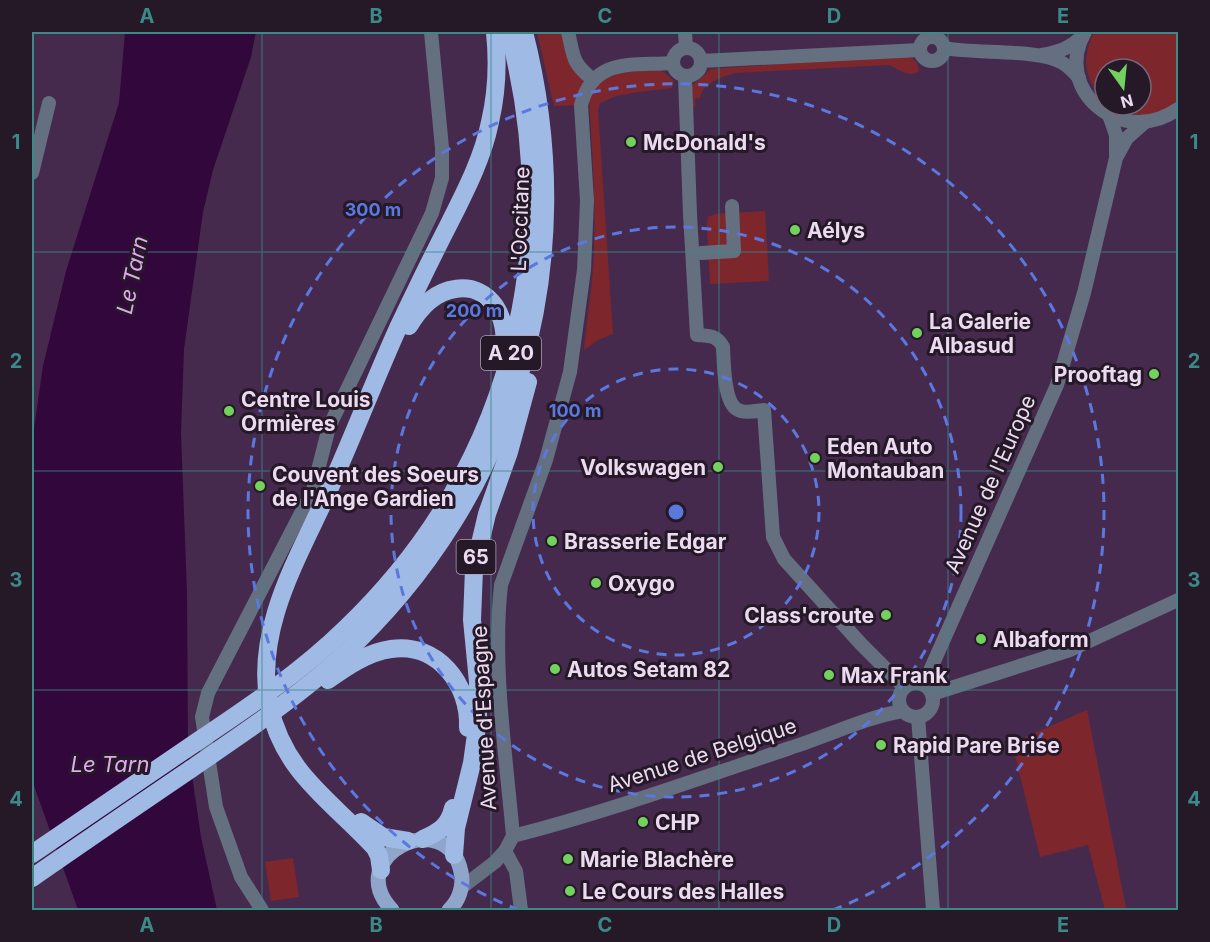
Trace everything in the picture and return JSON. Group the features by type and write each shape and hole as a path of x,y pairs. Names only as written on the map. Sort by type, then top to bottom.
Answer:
{"highway":[{"path":"381,870 375,848 311,787 284,747 269,705 268,649 276,610 291,571 397,331 477,165 494,99 495,32"},
{"name":"L'Occitane","path":"32,854 245,709 297,670 345,629 400,571 426,536 461,478 495,404 508,362 518,327 528,258 531,214 529,138 524,98 509,32"},
{"name":"L'Occitane","path":"299,696 393,604 435,552 484,469 506,417 521,372 534,319 543,265 545,152 536,84 524,32"},
{"name":"65","path":"456,859 456,828 472,763 478,720 478,682 472,626 474,569 487,514 522,411 541,328 543,265"},
{"path":"32,878 216,752 299,696 367,656 390,649 409,648 433,656 449,670 467,706 467,744 452,815 443,829 415,840 383,837 370,830 311,773 293,745 276,702 274,658 283,614 296,580 409,327 417,313 438,295 453,289 466,288 480,292 491,301 504,322 506,334 502,356 461,478"}],"main road":[{"path":"392,910 382,897 380,887 383,862 393,849 415,840 440,844 456,859 462,879 461,890 465,910"},
{"path":"449,910 461,890"}],"street":[{"path":"262,910 241,877 216,807 202,717 208,693 313,490 329,427 432,213 438,196 442,178 442,148 431,32"},
{"path":"568,32 578,68 592,79 604,70 672,63"},
{"path":"685,32 686,48"},
{"path":"1037,56 1064,50 1084,34"},
{"path":"1079,78 1078,57 1084,34"},
{"path":"686,48 698,53 701,61 697,73 685,76 676,72 672,63 675,55 686,48"},
{"path":"701,61 920,50 924,58 933,61 942,56 944,48 962,52 1037,56 1063,63 1079,78 1093,102"},
{"path":"685,76 697,334 714,336 719,339 723,347 728,398 732,406 740,411 764,410 773,537 778,549 784,559 861,644 904,687"},
{"name":"Avenue d'Espagne","path":"461,890 495,862 505,851 513,836 498,651 501,585 546,460 570,372 584,270 586,212 581,105 585,89 592,79"},
{"path":"32,173 49,103"},
{"path":"1113,117 1144,123 1157,121 1179,110"},
{"name":"Avenue de l'Europe","path":"928,689 1057,385 1084,293 1116,158 1116,135 1110,117"},
{"name":"Avenue de l'Europe","path":"1116,158 1127,138 1144,123"},
{"path":"701,253 734,251 732,206"},
{"path":"928,689 931,709 923,716 909,716 902,711 899,696 904,687 913,682 928,689 1070,650 1179,600"},
{"name":"Avenue de Belgique","path":"513,836 571,821 794,747 884,714 902,711"},
{"path":"918,717 933,910"},
{"path":"505,851 516,871 521,910"},
{"path":"456,859 474,867 488,867"}],"shaded area":[{"path":"537,32 568,32 592,79 581,105 554,106"},
{"path":"1094,32 1178,32 1178,100 1170,107 1153,114 1153,57 1093,57 1093,85 1086,60"},
{"path":"896,56 912,58 917,63 919,71 908,74 889,65 735,73 704,88 700,98 695,99 695,107 691,107 692,87 710,69"},
{"path":"661,70 674,81 672,88 616,96 600,103 598,110 613,334 598,340 584,350 594,231 589,99 600,82 609,77 629,72"},
{"path":"765,211 769,281 710,284 708,217 715,214"},
{"path":"1087,710 1126,908 1105,910 1088,845 1040,857 1012,743"},
{"path":"293,858 299,897 271,901 265,862"}],"water":[{"name":"Le Tarn","path":"125,32 256,32 251,57 213,170 203,212 184,349 181,433 187,593 188,748 201,837 217,910 78,910 32,780 32,442 43,366 66,271 119,103"}],"place":[{"name":"McDonald's","path":"631,142"},
{"name":"Aélys","path":"795,230"},
{"name":"La Galerie Albasud","path":"917,333"},
{"name":"Prooftag","path":"1154,374"},
{"name":"Centre Louis Ormières","path":"229,411"},
{"name":"Eden Auto Montauban","path":"815,458"},
{"name":"Volkswagen","path":"718,467"},
{"name":"Couvent des Soeurs de l'Ange Gardien","path":"260,486"},
{"name":"Brasserie Edgar","path":"552,541"},
{"name":"Oxygo","path":"596,583"},
{"name":"Class'croute","path":"886,615"},
{"name":"Albaform","path":"981,639"},
{"name":"Autos Setam 82","path":"555,669"},
{"name":"Max Frank","path":"829,675"},
{"name":"Rapid Pare Brise","path":"881,745"},
{"name":"CHP","path":"643,822"},
{"name":"Marie Blachère","path":"568,859"},
{"name":"Le Cours des Halles","path":"570,891"}]}
